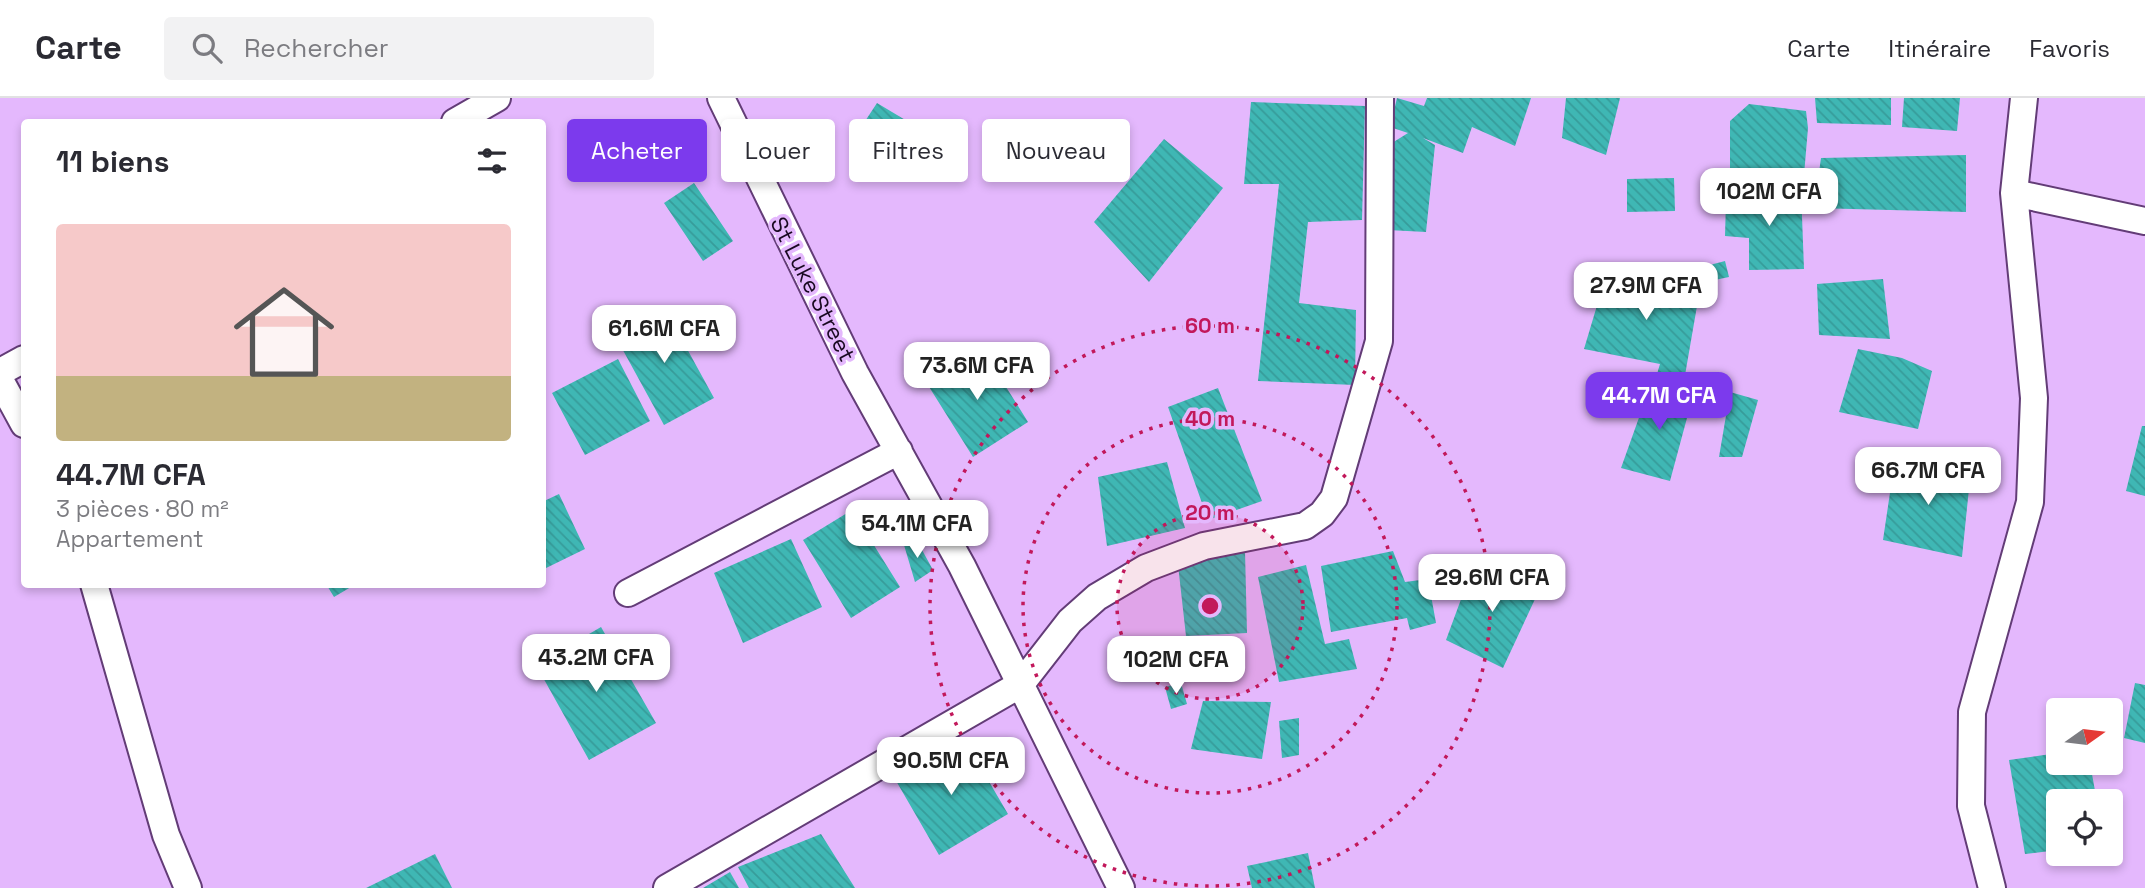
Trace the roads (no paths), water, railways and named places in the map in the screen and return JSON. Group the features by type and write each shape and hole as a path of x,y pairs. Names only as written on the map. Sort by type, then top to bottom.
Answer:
{"street":[{"path":"460,119 497,98"},
{"name":"St Luke Street","path":"721,98 849,361 962,566 1121,888"},
{"path":"667,888 885,765 1021,684 1070,621 1097,597 1146,568 1204,546 1305,526 1322,514 1334,498 1379,341 1380,98"},
{"path":"1992,888 1971,806 1972,712 2030,502 2034,398 2014,194 2024,98"},
{"path":"2014,194 2145,221"},
{"path":"0,372 21,361"},
{"path":"0,380 21,418"},
{"path":"628,593 899,451"},
{"path":"95,588 166,835 188,888"}]}
